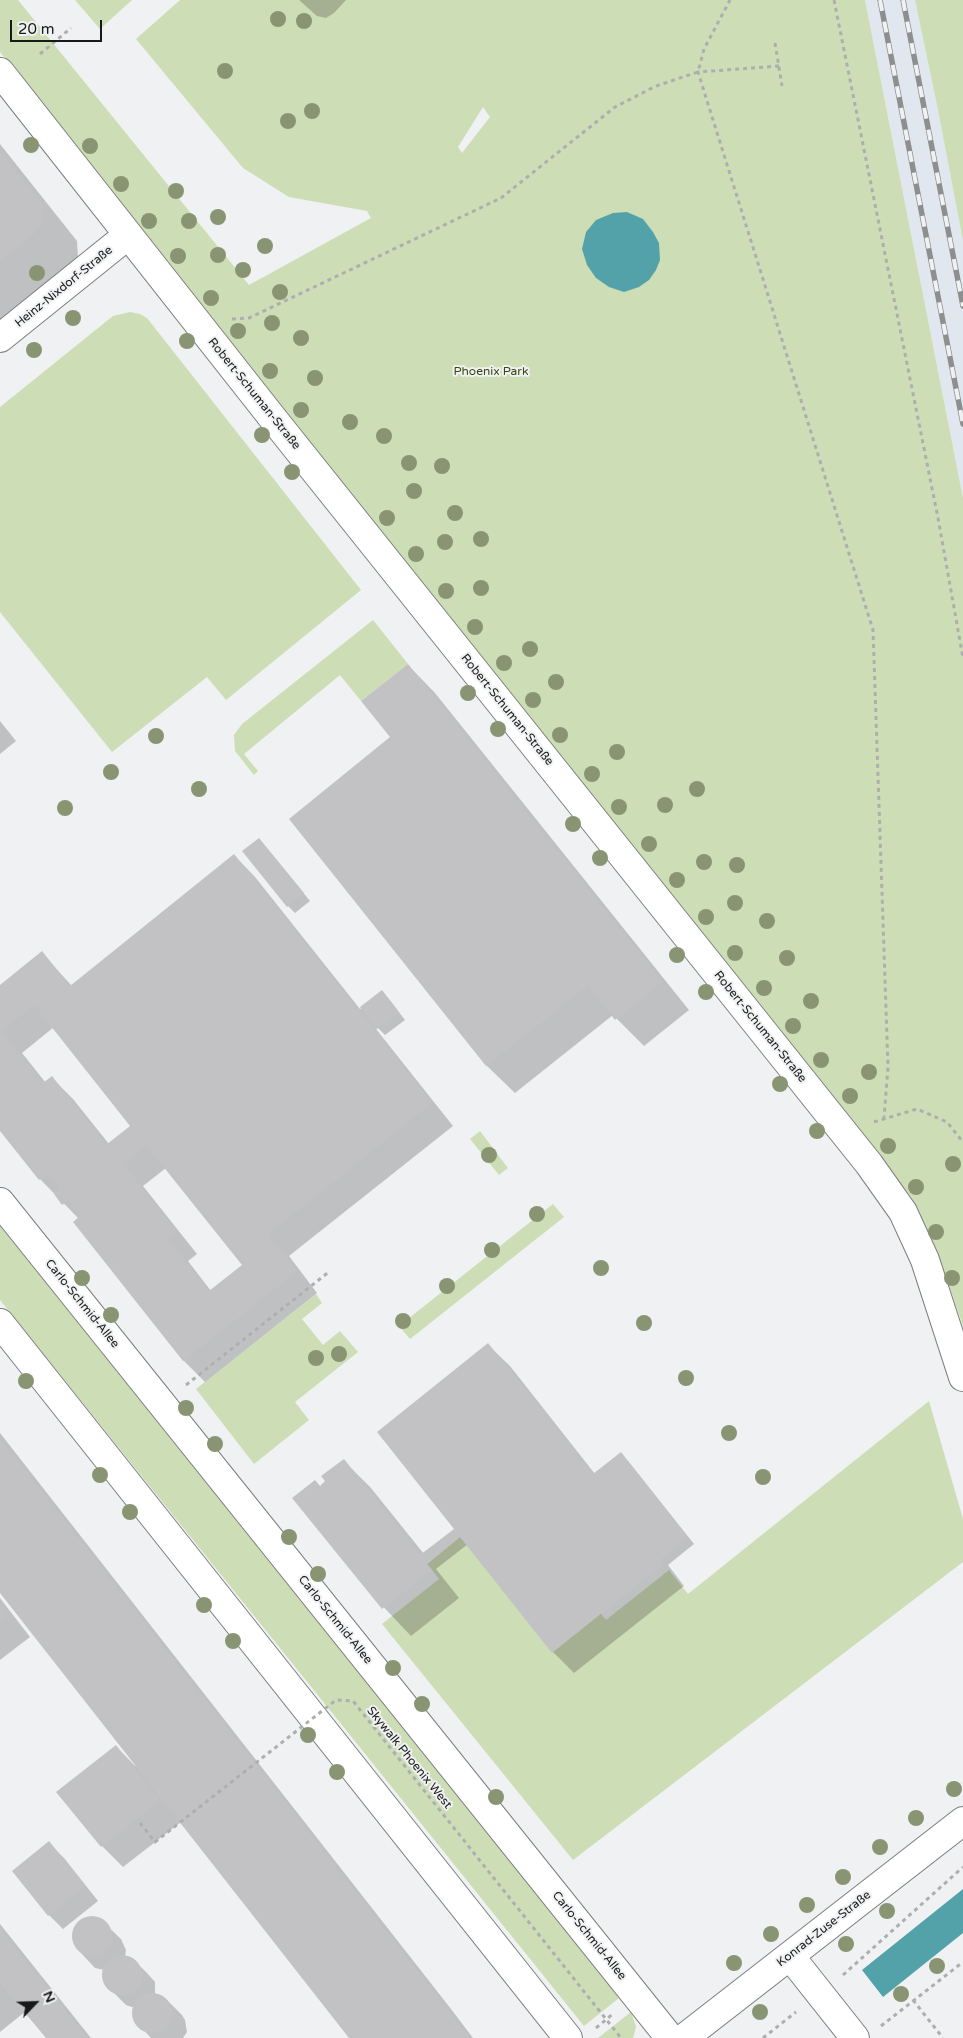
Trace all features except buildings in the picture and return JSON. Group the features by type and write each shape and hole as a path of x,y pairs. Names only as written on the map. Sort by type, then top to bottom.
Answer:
{"street":[{"name":"Robert-Schuman-Straße","path":"0,72 196,321 845,1132 904,1212 925,1260 963,1377"},
{"name":"Heinz-Nixdorf-Straße","path":"0,338 128,235"},
{"name":"Carlo-Schmid-Allee","path":"0,1202 670,2038"},
{"path":"0,1323 579,2035"},
{"name":"Konrad-Zuse-Straße","path":"684,2038 963,1821"},
{"path":"790,1956 866,2034"}],"path":[{"path":"730,0 704,49 698,72 873,630 888,1067 884,1118"},
{"path":"834,0 938,518 963,658"},
{"path":"40,54 71,28"},
{"path":"775,43 782,86"},
{"path":"196,321 249,318 501,198 615,107 656,86 698,72 779,66"},
{"path":"845,1132 916,1109 947,1122 963,1142"},
{"path":"186,1386 330,1271"},
{"name":"Skywalk Phoenix West","path":"140,1823 155,1842 336,1700 353,1701 621,2038"},
{"path":"838,1980 963,1866"},
{"path":"866,2034 963,1962"},
{"path":"913,2000 943,2038"},
{"path":"763,2038 800,2008"},
{"path":"579,2035 618,2011"}],"shaded area":[{"path":"865,0 915,0 938,110 963,241 963,498"}],"green space":[{"name":"Phoenix Park","path":"0,0 18,0 249,285 371,218 367,211 289,197 243,168 136,39 180,0 865,0 963,498 963,1326 939,1256 912,1198 0,52","holes":["483,107 490,117 462,153 458,147"]},
{"path":"75,0 132,0 100,29"},
{"path":"915,0 963,0 963,241 938,110"},
{"path":"130,312 147,318 361,590 226,700 207,677 112,752 0,612 0,407 113,316"},
{"path":"373,620 408,664 361,701 340,675 244,754 258,771 254,775 235,751 234,735 242,724"},
{"path":"480,1131 508,1168 499,1175 470,1139"},
{"path":"553,1204 564,1217 410,1339 399,1326"},
{"path":"0,1220 619,1998 584,2026 0,1300"},
{"path":"316,1294 322,1303 302,1319 323,1345 340,1331 358,1352 295,1402 309,1420 254,1464 196,1389"},
{"path":"929,1401 963,1519 963,1562 573,1860 382,1624 439,1579 427,1564 460,1537 601,1614 606,1620 669,1570 688,1594"},
{"path":"631,2012 636,2027 633,2038 598,2038"}],"water":[{"path":"627,212 643,219 653,232 659,243 660,260 649,280 639,287 624,292 609,287 596,278 587,265 582,249 586,232 596,220 613,213"},
{"path":"963,1889 963,1933 883,1997 862,1970"}],"railway":[{"path":"880,0 963,424"},
{"path":"903,0 963,306"}]}
